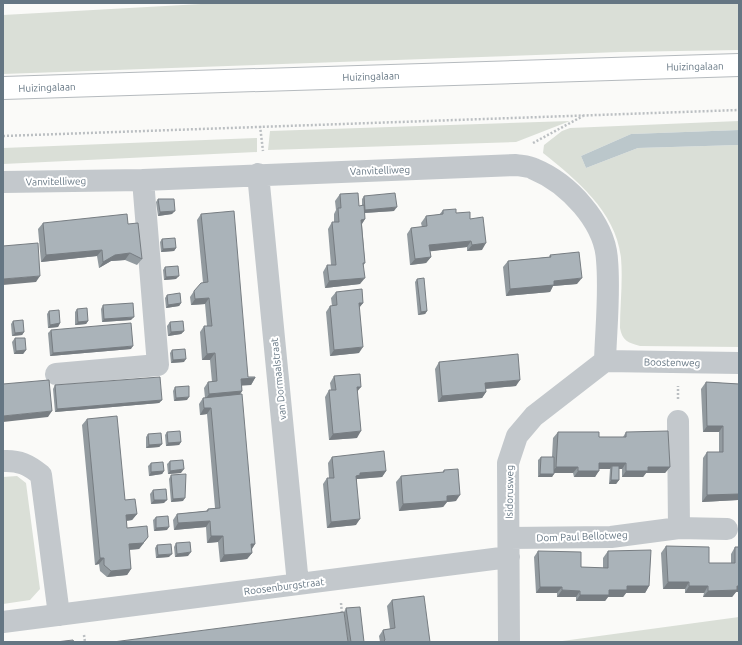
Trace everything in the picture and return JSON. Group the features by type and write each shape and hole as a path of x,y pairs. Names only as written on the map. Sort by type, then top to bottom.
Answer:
{"main road":[{"name":"Huizingalaan","path":"3,88 739,65"}],"street":[{"name":"Vanvitelliweg","path":"3,182 143,180 258,174 516,165 534,168 562,185 587,211 601,235 607,259 606,361"},
{"name":"van Dormaalstraat","path":"258,174 298,584"},
{"path":"56,374 158,365 143,180"},
{"name":"Boostenweg","path":"606,361 739,363"},
{"name":"Isidorusweg","path":"509,642 508,463 517,436 534,416 606,361"},
{"path":"678,422 679,528"},
{"path":"3,461 14,460 28,465 41,475 59,615"},
{"name":"Dom Paul Bellotweg","path":"509,548 679,528 726,529"},
{"name":"Roosenburgstraat","path":"3,622 338,579 509,548"}],"path":[{"path":"3,136 739,110"},
{"path":"516,165 534,142 583,115"},
{"path":"678,362 678,422"},
{"path":"338,579 343,618"}],"shaded area":[{"path":"219,3 739,3 739,50 620,52 3,74 3,15"},
{"path":"570,121 516,142 268,150 270,131"},
{"path":"739,121 739,130 631,134 581,156 586,168 638,148 739,145 739,347 640,346 632,344 624,338 620,328 622,267 618,241 603,212 593,198 569,174 543,153 544,145 562,131 570,128"},
{"path":"739,130 739,145 638,148 586,168 581,156 631,134"},
{"path":"257,138 257,152 3,164 3,148"},
{"path":"17,476 26,483 40,589 30,600 3,604 3,477"},
{"path":"739,617 739,642 555,642"}],"building":[{"path":"358,193 359,206 364,205 365,219 361,220 365,278 329,281 327,265 336,265 332,222 339,222 338,208 341,208 340,194"},
{"path":"395,193 397,207 365,210 364,196"},
{"path":"158,199 174,199 175,211 160,212"},
{"path":"456,209 456,213 470,212 470,219 483,217 486,243 472,245 471,241 429,245 431,257 415,259 411,228 427,226 426,216 443,214 443,210"},
{"path":"234,211 248,377 255,378 241,379 242,391 209,394 208,382 217,381 215,353 207,354 204,326 212,326 209,298 195,299 194,291 201,283 208,282 201,214"},
{"path":"127,214 128,224 138,223 142,259 130,253 115,255 103,262 102,250 46,255 43,223"},
{"path":"175,238 176,248 163,249 162,239"},
{"path":"38,243 40,276 3,279 3,246"},
{"path":"579,252 582,278 554,281 554,285 510,289 508,261 551,257 550,255"},
{"path":"178,266 179,276 166,277 165,267"},
{"path":"424,278 427,311 421,312 417,279"},
{"path":"362,289 363,303 359,303 363,347 334,350 330,306 337,305 336,292"},
{"path":"180,293 181,303 168,305 167,295"},
{"path":"133,303 134,317 104,319 103,305"},
{"path":"87,308 88,321 78,322 77,309"},
{"path":"59,310 60,323 50,325 49,311"},
{"path":"23,320 24,332 15,333 13,321"},
{"path":"183,321 184,331 171,332 170,322"},
{"path":"131,323 133,346 53,353 51,330"},
{"path":"15,338 25,338 26,350 16,351"},
{"path":"185,349 186,359 173,360 172,350"},
{"path":"518,354 520,380 485,383 486,392 442,396 439,362"},
{"path":"360,374 361,387 357,387 361,431 333,434 329,390 336,390 334,376"},
{"path":"160,377 162,400 57,409 55,385"},
{"path":"49,380 52,411 3,416 3,384"},
{"path":"706,382 739,384 739,494 707,495 707,452 723,452 723,426 707,426"},
{"path":"189,386 189,397 176,398 175,387"},
{"path":"242,394 255,544 251,544 252,553 224,555 223,536 211,536 210,521 178,523 177,514 208,511 208,509 220,508 211,408 204,408 203,398"},
{"path":"117,416 125,500 135,499 137,514 126,515 127,528 147,526 148,537 143,543 129,544 131,569 111,571 104,565 104,558 100,558 87,419"},
{"path":"180,431 181,442 168,443 167,432"},
{"path":"668,431 670,467 648,467 648,471 626,471 626,463 599,463 599,471 578,471 578,467 556,467 558,432 599,432 599,437 626,437 626,432"},
{"path":"161,433 162,444 149,445 148,434"},
{"path":"384,451 386,471 360,473 360,475 356,476 360,519 331,522 327,478 334,478 332,457"},
{"path":"541,457 554,457 554,474 540,474"},
{"path":"183,460 184,469 170,471 170,461"},
{"path":"163,462 164,471 151,472 151,463"},
{"path":"612,466 619,466 619,480 611,480"},
{"path":"458,469 460,495 447,496 447,501 403,504 401,476 444,472 444,470"},
{"path":"186,474 185,498 173,499 171,475"},
{"path":"166,489 167,500 154,500 153,490"},
{"path":"168,516 169,527 156,528 156,517"},
{"path":"190,542 191,552 177,554 176,543"},
{"path":"171,544 172,554 158,555 157,545"},
{"path":"666,546 709,547 709,563 735,563 735,547 739,547 739,586 737,586 737,590 708,591 708,586 689,586 689,582 668,582"},
{"path":"651,550 649,586 627,586 627,590 609,590 609,595 580,595 580,591 562,590 562,587 540,587 538,551 581,552 581,567 608,568 608,551"},
{"path":"424,596 430,642 383,642 385,640 383,630 395,628 392,600"},
{"path":"360,607 364,642 351,642 346,608"},
{"path":"344,612 348,642 113,642"},
{"path":"73,640 74,642 56,642"}]}
